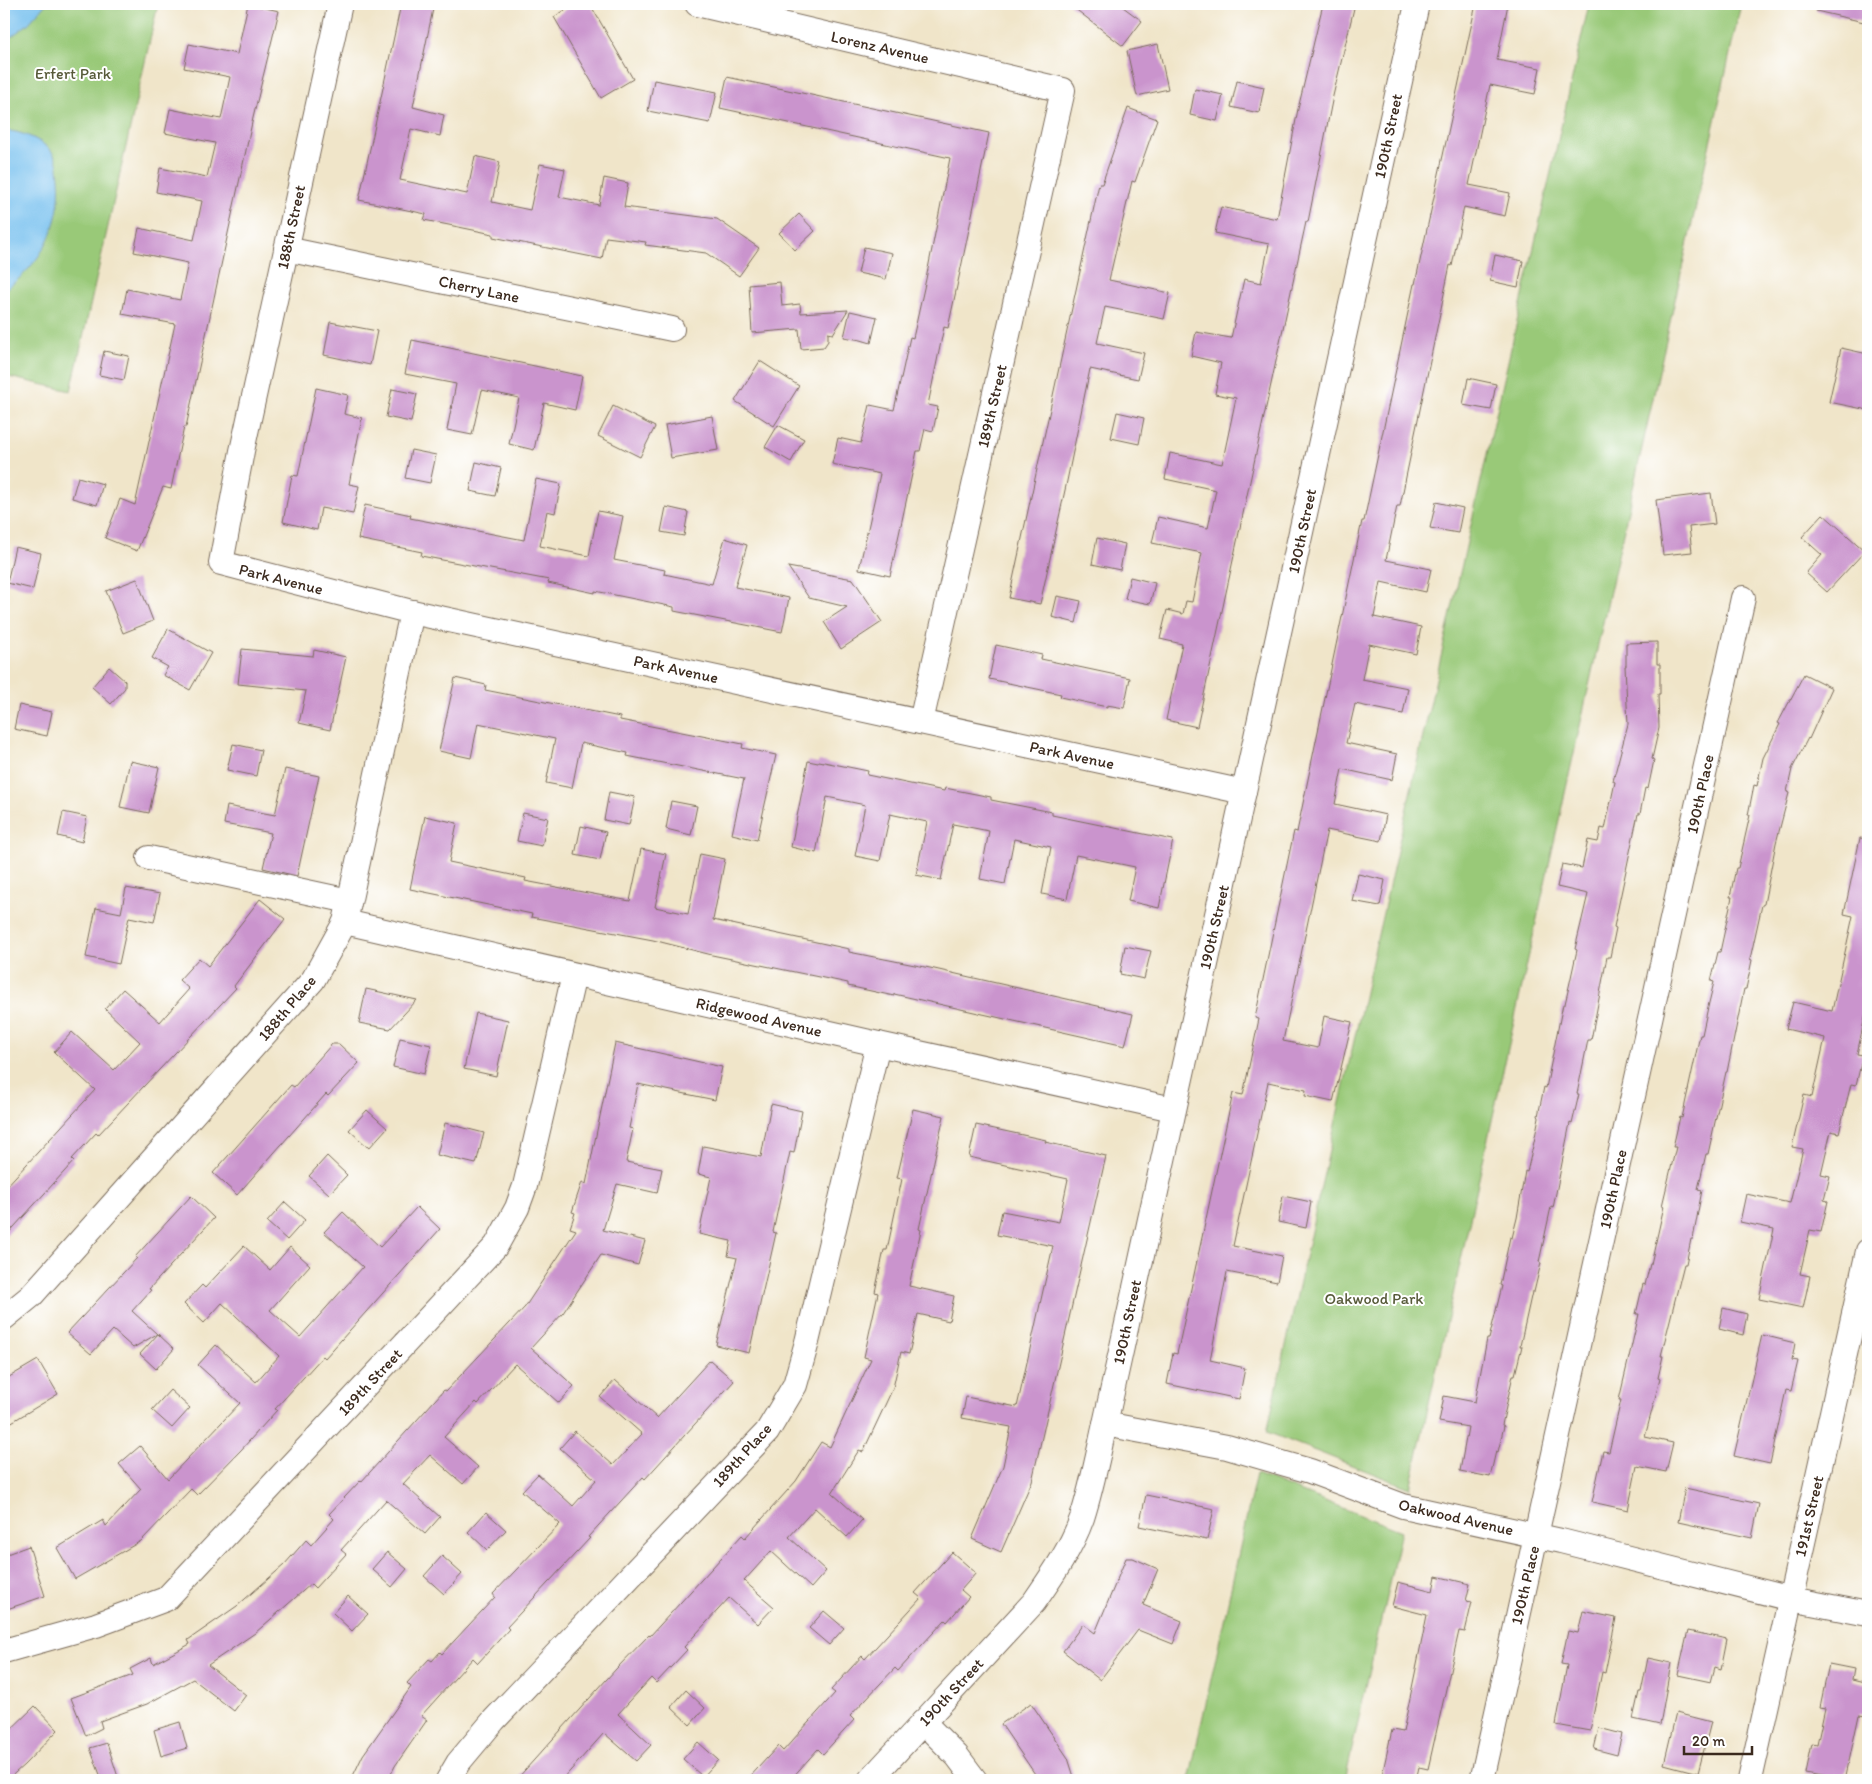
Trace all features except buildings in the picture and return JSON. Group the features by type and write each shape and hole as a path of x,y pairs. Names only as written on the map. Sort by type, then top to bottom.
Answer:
{"street":[{"name":"188th Street","path":"242,451 340,4"},
{"name":"Lorenz Avenue","path":"697,4 1063,90"},
{"name":"190th Street","path":"870,1780 1034,1602 1054,1573 1082,1518 1105,1424 1417,4"},
{"name":"189th Street","path":"921,722 1063,90"},
{"name":"Cherry Lane","path":"286,249 672,329"},
{"name":"Park Avenue","path":"242,451 221,563 412,612 1244,792"},
{"name":"190th Place","path":"1482,1780 1743,598"},
{"name":"188th Place","path":"4,1318 31,1296 313,980 347,912 412,612"},
{"name":"Ridgewood Avenue","path":"149,858 574,975 1174,1109"},
{"name":"189th Street","path":"4,1651 96,1625 166,1599 496,1246 518,1208 527,1178 574,975"},
{"name":"189th Place","path":"448,1780 464,1756 494,1720 767,1432 795,1385 878,1044"},
{"name":"191st Street","path":"1750,1780 1868,1251"},
{"name":"Oakwood Avenue","path":"1105,1424 1227,1447 1310,1471 1402,1506 1536,1536 1791,1599 1868,1614"},
{"path":"923,1722 957,1756 975,1780"}],"green space":[{"name":"Erfert Park","path":"4,4 158,4 71,391 4,376"},
{"name":"Oakwood Park","path":"1589,4 1741,4 1410,1488 1267,1432"},
{"path":"1256,1474 1401,1531 1345,1780 1189,1780"}],"water":[{"path":"4,4 46,4 28,24 4,42"},
{"path":"4,130 30,136 52,152 57,164 59,195 53,227 47,242 29,268 4,290"}]}
